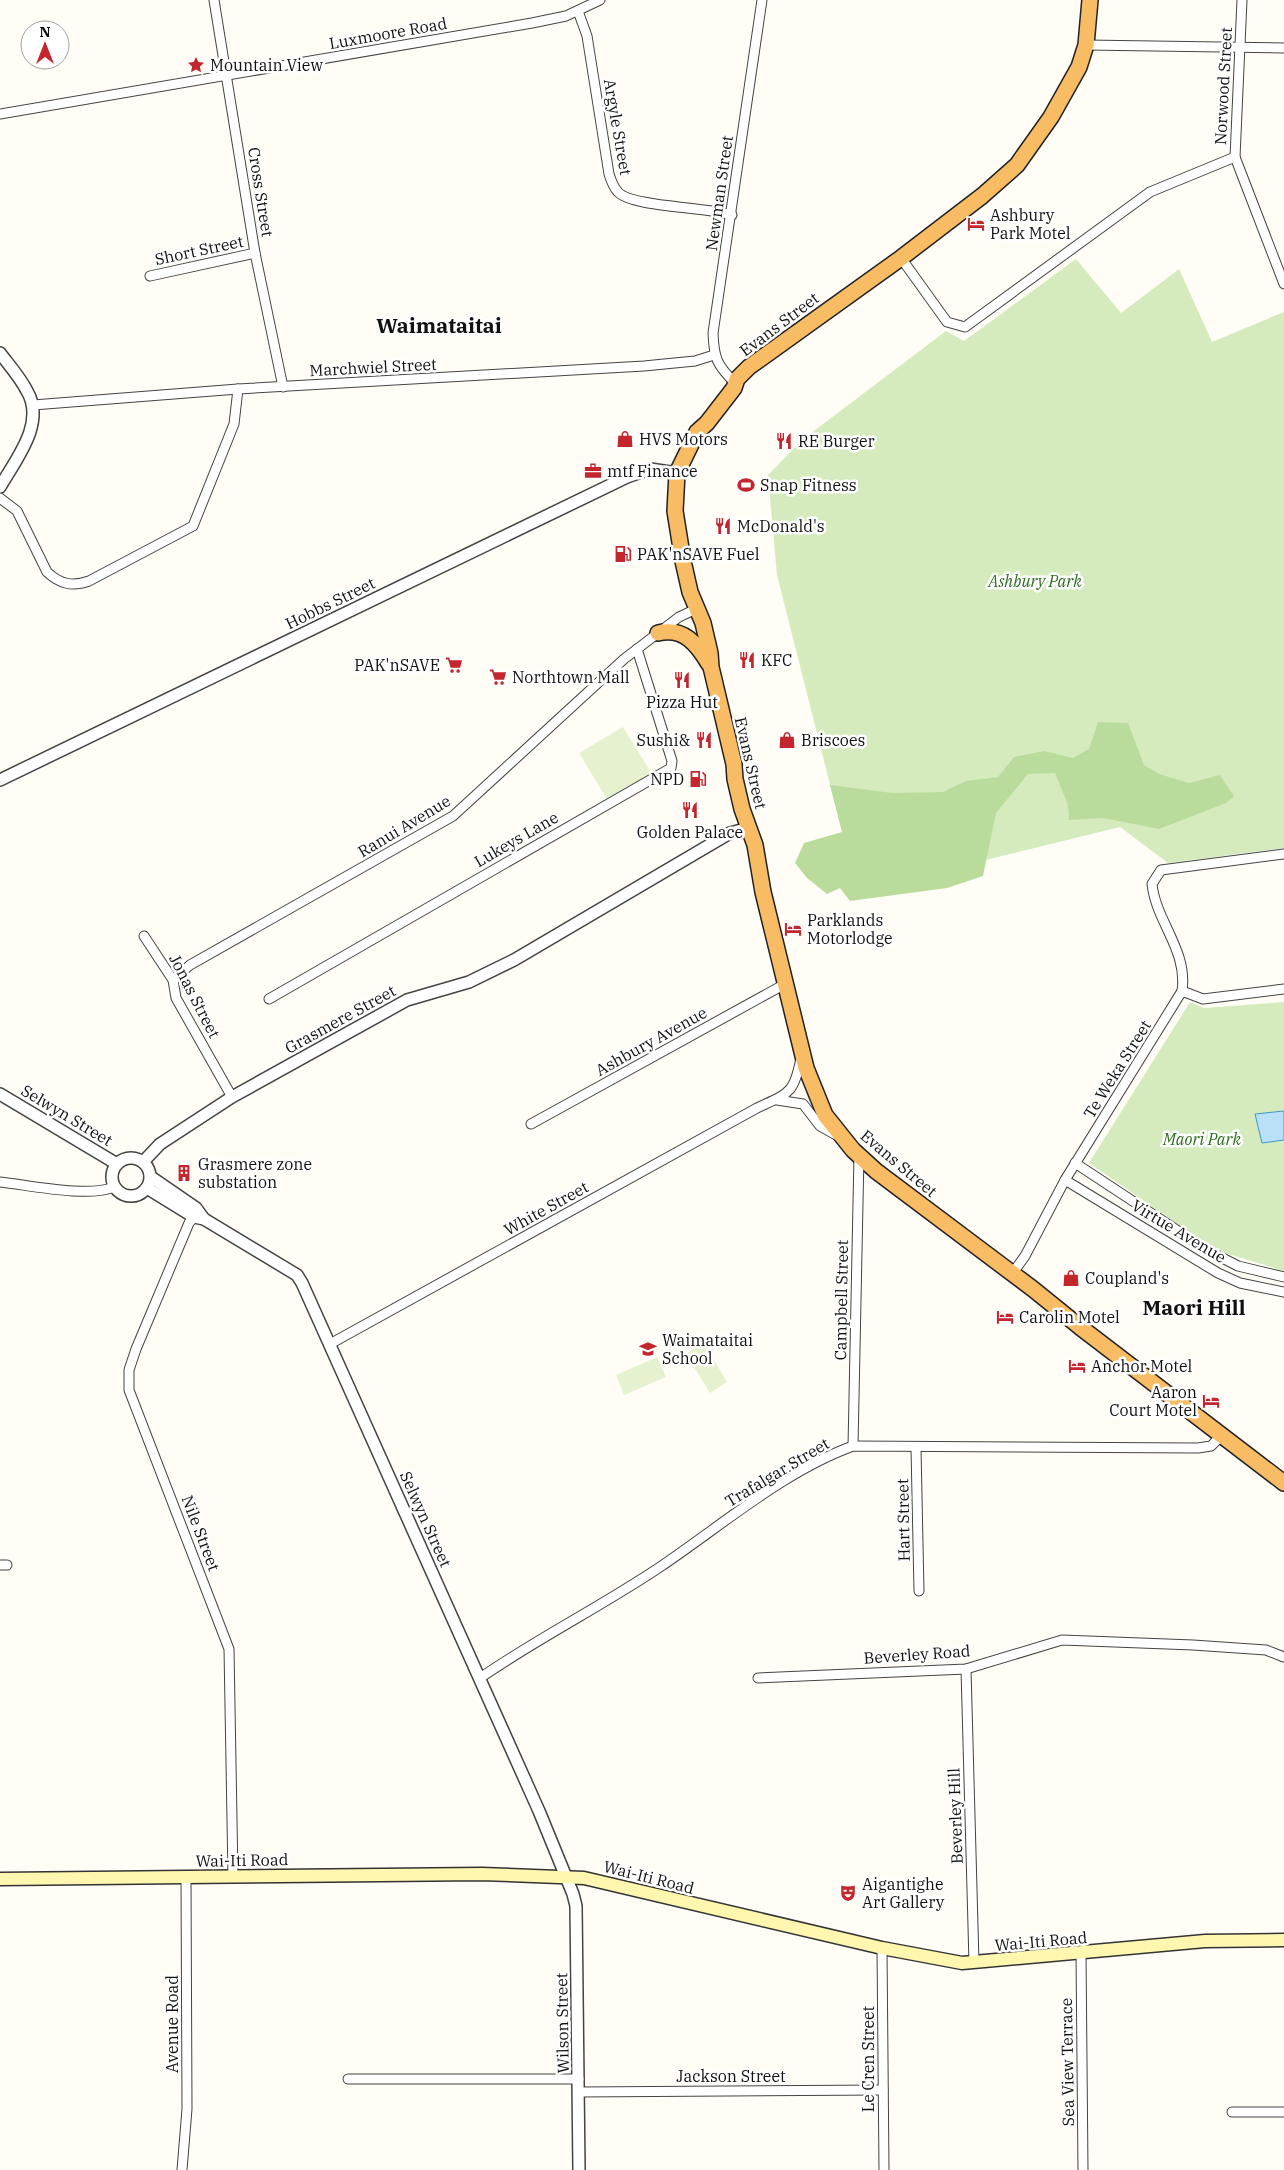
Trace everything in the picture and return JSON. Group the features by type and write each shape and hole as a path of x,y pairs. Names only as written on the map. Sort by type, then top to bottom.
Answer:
{"highway":[{"name":"Evans Street","path":"1090,0 1086,45 1079,68 1032,145 1016,165 994,186 901,258 768,352 737,379 707,423 697,432 677,473 675,500 677,522 685,569 696,609 703,623 711,668 734,764 735,780 755,845 763,892 785,984 802,1052 818,1100 825,1114 858,1155 1284,1483"},
{"path":"658,633 668,631 684,634 699,648 711,668"}],"main road":[{"name":"Wai-Iti Road","path":"0,1879 524,1874 584,1878 946,1962 974,1963 1205,1941 1284,1940"}],"street":[{"name":"Cross Street","path":"214,0 255,253 283,387"},
{"name":"Luxmoore Road","path":"0,114 532,23 578,11 600,0"},
{"name":"Newman Street","path":"714,355 713,333 732,215 762,0"},
{"name":"Norwood Street","path":"1242,0 1235,157 1284,284"},
{"name":"Argyle Street","path":"578,11 587,36 609,174 618,193 633,200 717,210 732,215"},
{"path":"1086,45 1284,48"},
{"path":"901,258 946,322 965,327 1150,192 1235,157"},
{"name":"Short Street","path":"150,276 255,253"},
{"path":"0,352 27,390 33,405 32,427 0,487"},
{"path":"714,355 720,368 736,383"},
{"name":"Marchwiel Street","path":"33,405 238,389 644,366 695,361 714,355"},
{"path":"0,498 17,511 47,572 54,578 70,585 89,581 193,526 234,424 238,389"},
{"name":"Hobbs Street","path":"0,780 636,473 650,470 677,473"},
{"name":"Ranui Avenue","path":"173,980 190,965 453,816 637,649 679,618 696,609"},
{"name":"Lukeys Lane","path":"269,999 671,768 672,762 637,649"},
{"name":"Grasmere Street","path":"143,1162 160,1144 232,1097 406,1000 469,982 514,960 730,833 749,828"},
{"path":"1284,854 1161,870 1152,884 1154,900 1179,954 1184,977 1182,990 1203,999 1284,989"},
{"name":"Jonas Street","path":"144,936 173,980 176,998 232,1097"},
{"name":"Ashbury Avenue","path":"531,1124 785,984"},
{"name":"Te Weka Street","path":"1012,1274 1025,1256 1065,1180 1182,990"},
{"name":"White Street","path":"330,1344 749,1113 777,1100 795,1083 802,1052"},
{"name":"Selwyn Street","path":"0,1094 117,1164"},
{"path":"777,1100 803,1104 820,1126 844,1139"},
{"name":"Campbell Street","path":"853,1446 858,1155"},
{"path":"132,1158 143,1162 149,1183 137,1196 130,1197 124,1195 114,1187 112,1175 117,1164 132,1158"},
{"name":"Virtue Avenue","path":"1075,1164 1207,1250 1238,1266 1284,1277"},
{"name":"Virtue Avenue","path":"1065,1180 1218,1273 1240,1282 1284,1292"},
{"path":"0,1182 87,1191 102,1191 114,1187"},
{"name":"Selwyn Street","path":"149,1183 199,1218 296,1275 308,1292 539,1811 566,1877"},
{"name":"Nile Street","path":"199,1218 189,1223 136,1349 129,1370 129,1390 229,1649 232,1877"},
{"name":"Trafalgar Street","path":"480,1678 659,1567 764,1494 830,1454 853,1446 916,1448 1198,1448 1211,1446 1221,1436"},
{"name":"Hart Street","path":"916,1448 919,1591"},
{"name":"Beverley Road","path":"758,1678 966,1669 1062,1640 1266,1650 1284,1657"},
{"name":"Beverley Hill","path":"966,1669 974,1963"},
{"name":"Wilson Street","path":"566,1877 576,1906 579,2170"},
{"name":"Avenue Road","path":"182,2170 187,2092 186,1878"},
{"name":"Le Cren Street","path":"882,1948 884,2170"},
{"name":"Sea View Terrace","path":"1081,1953 1083,2170"},
{"path":"348,2080 579,2080"},
{"name":"Jackson Street","path":"579,2092 884,2090"},
{"path":"1232,2112 1284,2112"}],"green space":[{"name":"Ashbury Park","path":"1076,259 1121,313 1179,269 1212,342 1284,312 1284,848 1168,863 1120,827 860,891 842,832 777,575 768,475 802,440 946,331 964,341"},
{"path":"1098,722 1128,723 1144,765 1159,774 1189,783 1220,775 1234,796 1226,803 1159,829 1103,818 1069,820 1068,805 1055,773 1028,774 996,813 983,876 947,888 850,901 840,888 827,894 807,878 795,863 804,843 842,832 830,785 892,793 943,792 966,781 998,777 1014,757 1044,751 1073,758 1089,749"},
{"path":"623,727 652,774 608,801 579,753"},
{"name":"Maori Park","path":"1190,1002 1204,1008 1284,1002 1284,1271 1225,1253 1198,1238 1089,1163"},
{"path":"704,1343 727,1382 710,1393 686,1354"},
{"path":"657,1357 666,1377 624,1395 616,1375"}],"water":[{"path":"1284,1111 1284,1140 1262,1143 1255,1114"}],"place":[{"name":"Mountain View","path":"196,65"},
{"name":"Ashbury Park Motel","path":"976,224"},
{"name":"HVS Motors","path":"625,439"},
{"name":"RE Burger","path":"784,441"},
{"name":"mtf Finance","path":"593,471"},
{"name":"Snap Fitness","path":"746,485"},
{"name":"McDonald's","path":"723,526"},
{"name":"PAK'nSAVE Fuel","path":"623,554"},
{"name":"KFC","path":"747,660"},
{"name":"PAK'nSAVE","path":"454,665"},
{"name":"Northtown Mall","path":"498,677"},
{"name":"Pizza Hut","path":"682,680"},
{"name":"Sushi&","path":"704,740"},
{"name":"Briscoes","path":"787,740"},
{"name":"NPD","path":"698,779"},
{"name":"Golden Palace","path":"690,810"},
{"name":"Parklands Motorlodge","path":"793,929"},
{"name":"Grasmere zone substation","path":"184,1173"},
{"name":"Coupland's","path":"1071,1278"},
{"name":"Carolin Motel","path":"1005,1317"},
{"name":"Waimataitai School","path":"648,1349"},
{"name":"Anchor Motel","path":"1077,1366"},
{"name":"Aaron Court Motel","path":"1211,1401"},
{"name":"Aigantighe Art Gallery","path":"848,1893"}],"district":[{"name":"Waimataitai","path":"439,325"},
{"name":"Maori Hill","path":"1194,1307"}]}
